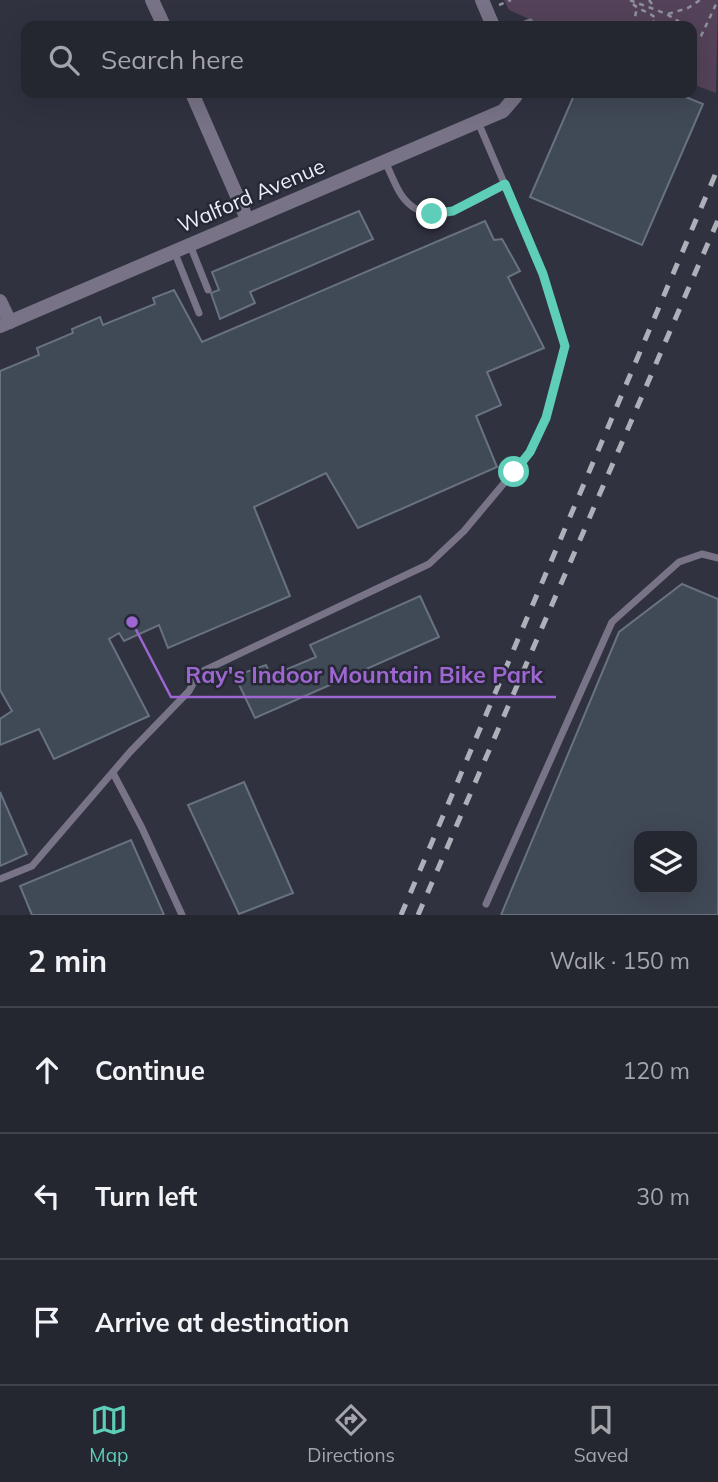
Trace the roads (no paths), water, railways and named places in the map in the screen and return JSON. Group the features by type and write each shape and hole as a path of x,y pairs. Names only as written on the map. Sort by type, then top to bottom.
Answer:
{"street":[{"path":"152,0 161,21"},
{"path":"482,0 491,21"},
{"path":"194,98 247,219"},
{"name":"Walford Avenue","path":"5,324 503,111 513,98"},
{"path":"0,301 5,324"}],"lane":[{"path":"0,879 32,866 189,691 199,673 429,564 464,531 530,452 546,418 565,346 543,274 478,122"},
{"path":"385,161 402,196 414,208 432,214 453,211 505,184"},
{"path":"189,244 208,290"},
{"path":"174,251 199,313"},
{"path":"486,904 612,622 679,562 702,554 718,558"},
{"path":"113,773 182,915"}],"railway":[{"path":"401,915 718,168"},
{"path":"418,915 718,220"}],"place":[{"name":"Ray's Indoor Mountain Bike Park","path":"132,622"}]}
